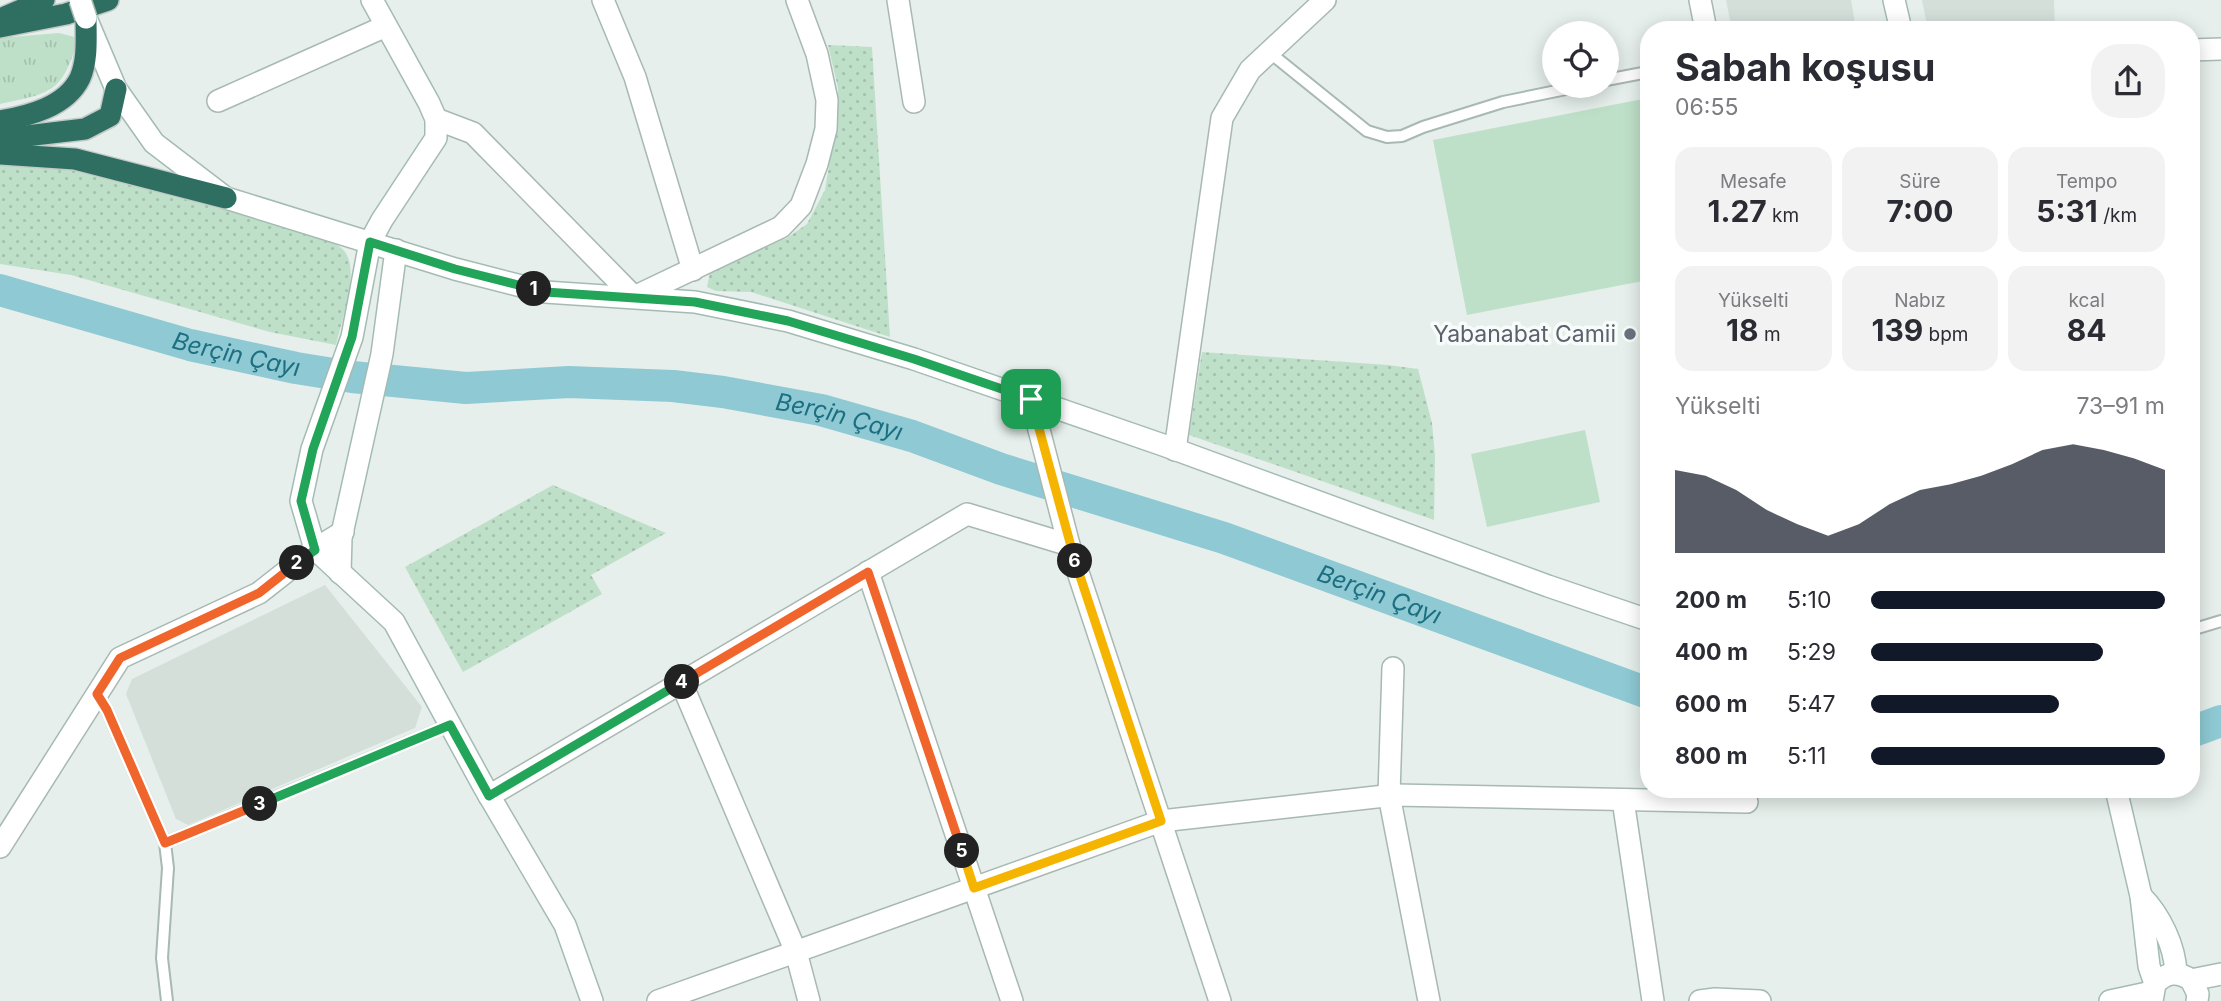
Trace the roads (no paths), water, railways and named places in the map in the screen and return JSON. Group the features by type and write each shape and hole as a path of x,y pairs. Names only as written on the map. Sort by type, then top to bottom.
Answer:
{"highway":[{"path":"0,19 44,0"},
{"path":"0,27 66,14 108,0"},
{"path":"0,121 22,117 64,98 79,79 85,56 83,9"},
{"path":"0,139 85,129 110,116 116,89"},
{"path":"0,154 75,159 226,198"}],"street":[{"path":"372,0 436,119 436,138 370,242 352,337 313,449 301,501 315,550 394,622 489,796 565,925 592,1001"},
{"path":"603,0 635,77 693,270"},
{"path":"634,297 781,227 801,206 817,164 826,129 827,100 817,54 797,0"},
{"path":"898,0 914,102"},
{"path":"1175,450 1223,117 1250,70 1325,0"},
{"path":"1700,0 1704,21"},
{"path":"1894,0 1899,21"},
{"path":"83,9 116,89 154,143 226,198 455,269 545,292 695,302 788,321 914,359 1032,404 1175,450 1535,582 1640,617"},
{"path":"218,100 386,26"},
{"path":"2200,50 2221,49"},
{"path":"436,119 474,133 634,297"},
{"path":"340,573 343,532 382,354 396,250"},
{"path":"1032,404 1068,539 1220,1001"},
{"path":"489,796 967,514 1068,539"},
{"path":"0,847 120,658 259,593 343,532"},
{"path":"868,572 1012,1001"},
{"path":"1393,668 1389,795 1429,1001"},
{"path":"681,682 796,951 809,1001"},
{"path":"658,1001 1161,821 1389,795 1747,802"},
{"path":"2118,798 2141,896 2153,992"},
{"path":"1623,800 1653,1001"},
{"path":"2141,896 2155,910 2188,985"},
{"path":"2110,1001 2153,992 2168,974 2188,985 2221,974"},
{"path":"1700,1001 1760,1001"}],"lane":[{"path":"1269,52 1367,131 1387,137 1402,136 1503,102 1542,94"},
{"path":"1619,78 1640,74"},
{"path":"2200,627 2221,621"},
{"path":"97,694 107,710 165,843 168,868 162,958 167,1001"},
{"path":"165,843 450,725"}],"waterway":[{"name":"Berçin Çayı","path":"0,290 190,345 352,377 466,388 569,382 673,386 821,410 912,436 1001,469 1224,538 1640,690"},
{"name":"Berçin Çayı","path":"2200,729 2221,721"}],"place":[{"name":"Yabanabat Camii","path":"1630,334"}]}
